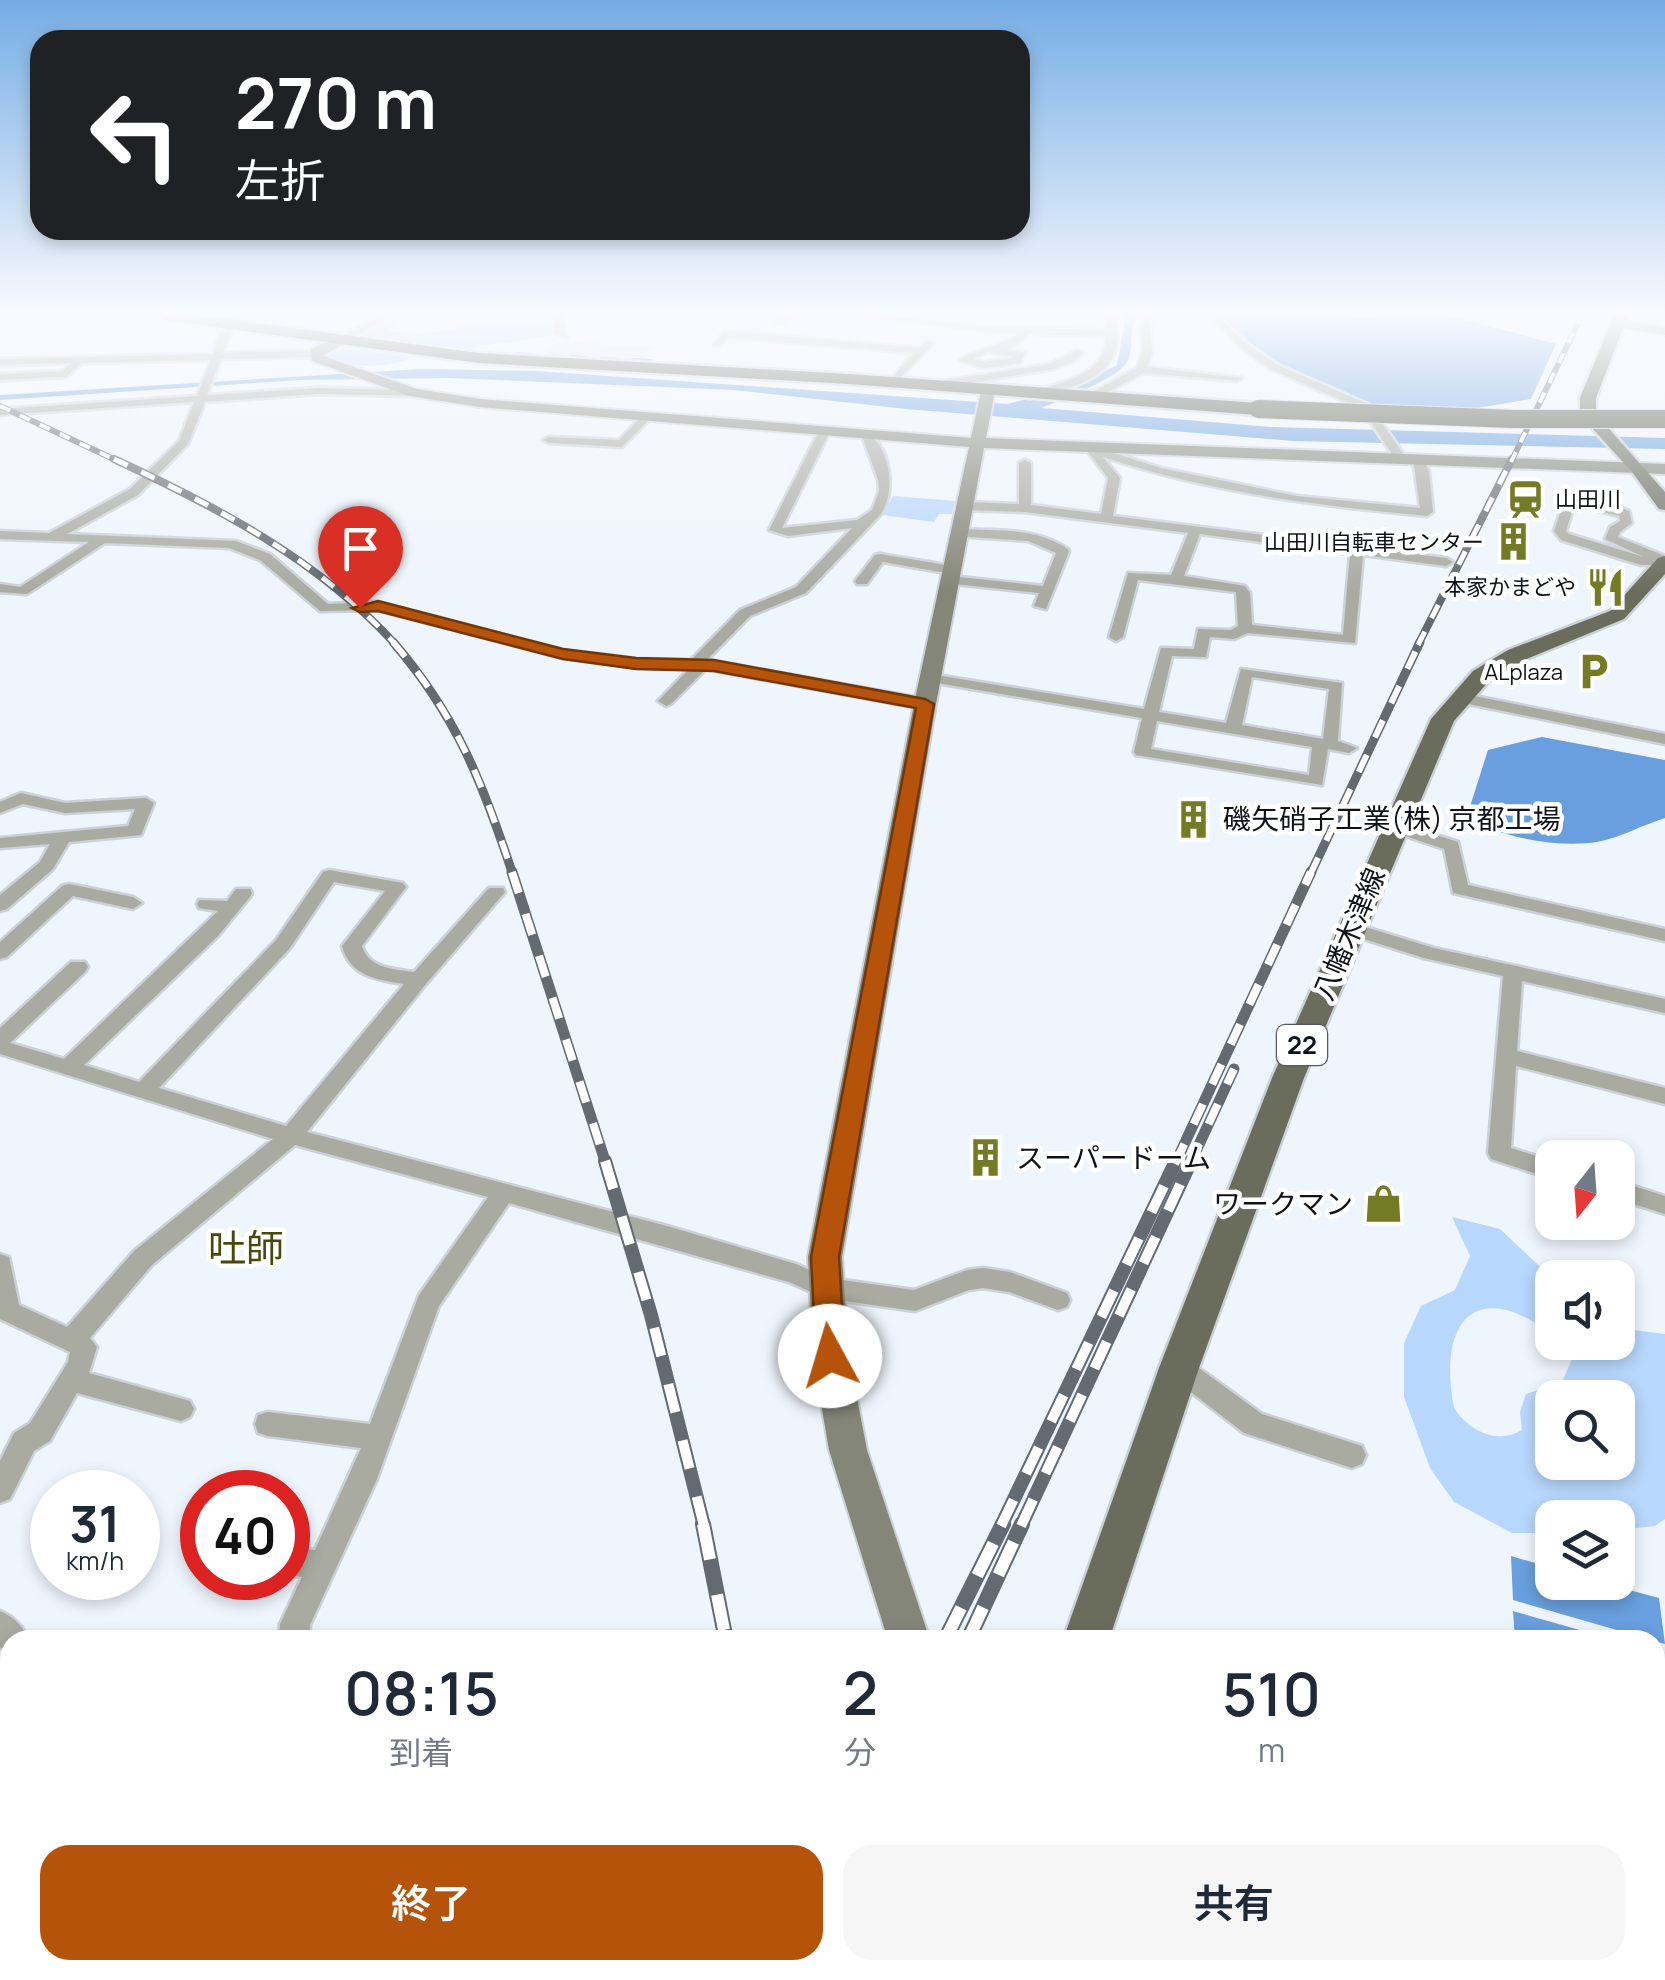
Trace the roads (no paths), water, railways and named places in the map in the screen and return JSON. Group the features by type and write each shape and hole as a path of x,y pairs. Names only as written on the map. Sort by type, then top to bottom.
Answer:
{"highway":[{"path":"973,407 983,413 998,407"},
{"path":"1246,407 1514,418 1665,418"}],"main road":[{"path":"1588,407 1588,416 1634,464 1665,505"},
{"name":"八幡木津線","path":"1089,1630 1180,1368 1288,1078 1443,719 1481,676 1516,655 1617,615 1665,561"}],"street":[{"path":"0,412 58,407"},
{"path":"49,538 112,506 151,479 170,453 184,442 198,407"},
{"path":"544,407 868,436 983,413 1158,471 1296,500 1426,512 1426,477 1419,459"},
{"path":"1366,407 1398,456"},
{"path":"907,1630 848,1450 830,1356 824,1288 831,1224 983,413"},
{"path":"549,440 622,444 646,418"},
{"path":"823,433 775,530 792,532 865,522"},
{"path":"666,701 745,613 801,590 865,522 886,494 883,472 868,436"},
{"path":"1087,448 1634,464 1665,469"},
{"path":"1087,448 1114,478 1106,519"},
{"path":"1025,462 1025,508"},
{"path":"1582,503 1618,510 1628,518 1610,534 1611,539 1665,561 1640,561 1564,536 1560,531 1564,514 1568,507 1582,503"},
{"path":"962,519 1025,508 1446,562"},
{"path":"962,519 1013,536 1055,544 1063,552 1041,606"},
{"path":"1176,579 1194,530"},
{"path":"2,537 231,544 265,557 325,608 378,606 563,654 636,664 714,666 1154,714 1349,748"},
{"path":"0,588 22,591 103,539"},
{"path":"1233,728 1246,672 1337,686 1316,781 1142,752 1166,651 1201,654 1203,632 1234,636 1245,628 1350,640 1356,549"},
{"path":"862,581 880,558 951,575 1046,590"},
{"path":"1116,637 1133,576 1240,589 1245,628"},
{"path":"1459,698 1665,739"},
{"path":"0,808 21,798 65,808 146,803 134,831 0,843"},
{"path":"1396,827 1452,846 1459,888 1665,935"},
{"path":"37,920 0,908 47,865 63,837"},
{"path":"143,1091 283,944 329,876 397,887 352,946 352,954 355,960 377,972 419,979"},
{"path":"0,953 69,890 133,902"},
{"path":"72,1340 143,1258 291,1136 496,892"},
{"path":"68,1068 211,932 237,900 206,904"},
{"path":"1352,929 1431,954 1665,1006"},
{"path":"78,967 0,1044 291,1136 667,1236 796,1274 824,1288 914,1301 967,1280 984,1278 1010,1282 1058,1300"},
{"path":"1513,970 1499,1153 1535,1165"},
{"path":"1506,1056 1665,1096"},
{"path":"295,1630 363,1479 428,1302 502,1194"},
{"path":"1635,1195 1665,1205"},
{"path":"0,1264 3,1306 14,1316 84,1347 84,1357 72,1380 40,1432 24,1442 0,1490"},
{"path":"1180,1368 1254,1424 1352,1455"},
{"path":"72,1380 181,1410"},
{"path":"268,1424 376,1436"},
{"path":"310,1564 324,1566"}],"water":[{"path":"892,407 1043,407 1271,427 1665,438 1665,449 1293,441"},
{"path":"1374,407 1481,407 1454,412"},
{"path":"1542,737 1665,760 1665,818 1606,840 1565,844 1529,840 1467,816 1488,750"},
{"path":"1511,1556 1535,1563 1535,1600 1635,1600 1635,1592 1659,1598 1663,1630 1617,1630 1513,1600"},
{"path":"1513,1611 1580,1630 1514,1630"}],"railway":[{"path":"3,407 120,462"},
{"path":"1511,462 1537,407"},
{"path":"114,459 265,538 334,587 393,642"},
{"path":"1418,645 1512,459"},
{"path":"393,642 396,645"},
{"path":"393,642 435,697 466,752 512,873"},
{"path":"1310,875 1420,642"},
{"path":"1175,1164 1311,872"},
{"path":"512,873 606,1164"},
{"path":"1190,1164 1234,1069"},
{"path":"605,1161 651,1315 704,1526"},
{"path":"1001,1526 1176,1161"},
{"path":"1021,1526 1191,1161"},
{"path":"703,1524 724,1630"},
{"path":"950,1630 1003,1524"},
{"path":"973,1630 1022,1524"}],"place":[{"name":"山田川","path":"1525,499"},
{"name":"山田川自転車センター","path":"1514,542"},
{"name":"本家かまどや","path":"1606,587"},
{"name":"ALplaza","path":"1593,672"},
{"name":"磯矢硝子工業(株) 京都工場","path":"1193,819"},
{"name":"スーパードーム","path":"986,1158"},
{"name":"ワークマン","path":"1383,1204"}],"district":[{"name":"吐師","path":"246,1249"}]}
